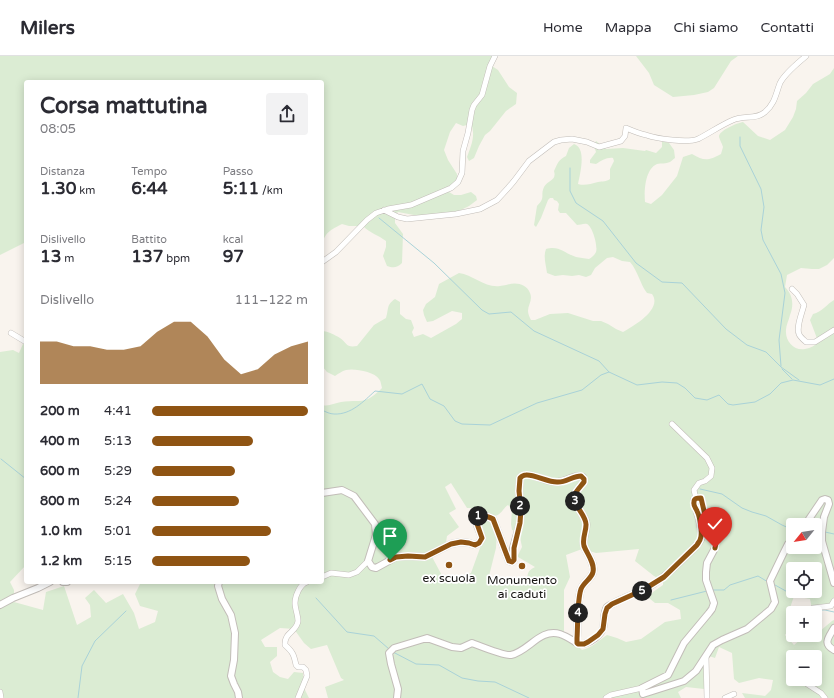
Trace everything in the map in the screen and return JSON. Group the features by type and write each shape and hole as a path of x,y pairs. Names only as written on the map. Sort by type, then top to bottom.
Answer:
{"street":[{"path":"324,261 336,252 373,215 384,210 411,204 451,188 458,182 462,173 463,151 472,110 482,95 490,66 495,56"},
{"path":"384,210 398,217 407,219 456,214 480,209 497,200 529,161 554,142 561,140 572,139 599,147 621,141 625,136 626,128 647,136 684,142 696,139 733,120 742,117 751,118 759,116 765,112 775,98 781,82 806,56"},
{"path":"792,289 804,305 798,325 799,334 806,342 816,342 834,330"},
{"path":"11,334 24,341"},
{"path":"606,698 611,695 642,688 668,675 684,643 712,609 714,603 706,580 706,572 707,562 715,548 717,537 705,515 701,498 697,498 694,490 700,483 711,476 712,468 706,458 672,424"},
{"path":"368,561 372,567 376,568 396,557 425,557 451,544 461,542 475,545 479,543 482,538 476,521 478,516 483,515 493,519 509,561 512,562 514,560 514,548 520,523 520,478 525,475 530,475 557,482 566,481 581,476 584,479 584,482 575,494 574,498 586,521 584,545 593,566 593,572 583,584 579,595 577,643"},
{"path":"324,493 342,490 354,496 376,524 376,535 368,561 357,572 349,575 331,573 324,576"},
{"path":"397,698 398,689 391,664 391,650 427,638 452,647 461,648 472,643 510,655 525,648 541,636 552,632 562,634 578,644 584,644 598,635 603,629 607,608 612,604 643,590 664,577 697,545 702,534 698,514 694,504 694,500 697,498"},
{"path":"810,518 822,500 828,500 822,532"},
{"path":"822,541 834,583"},
{"path":"642,688 643,694 684,681 696,671 713,645 747,629 771,609 775,602 770,581 786,548"},
{"path":"0,605 46,584"},
{"path":"218,584 222,599 232,615 235,633 234,660 231,676 239,698"},
{"path":"298,698 307,676 306,670 302,667 296,666 294,655 285,645 285,641 286,636 298,624 295,601 303,584"},
{"path":"822,607 830,606 834,602"},
{"path":"834,628 827,640 829,647 834,650"},
{"path":"706,656 707,698"},
{"path":"810,686 826,698"},
{"path":"0,692 1,698"},
{"path":"725,698 734,694"}],"green space":[{"path":"0,56 495,56 492,66 498,70 509,87 517,93 516,104 506,111 485,135 474,158 469,161 467,157 473,132 471,124 463,126 456,123 450,132 444,150 448,160 457,174 457,181 449,192 454,195 461,195 471,192 476,196 477,200 457,212 425,216 398,212 395,215 395,223 403,234 402,263 397,267 393,267 387,266 383,256 386,241 363,226 349,226 342,224 327,234 324,240 324,80 24,80 24,243 0,255"},
{"path":"636,56 738,56 731,61 714,88 708,92 673,97 654,85 649,73"},
{"path":"834,68 834,258 827,265 819,269 801,268 787,275 785,287 790,293 792,304 786,326 786,334 791,344 797,348 809,348 817,343 818,341 810,320 813,314 819,312 834,300 834,603 822,606 811,606 810,599 805,598 822,598 822,562 786,562 786,598 793,598 791,606 786,606 785,635 786,642 791,642 794,645 798,642 822,642 822,629 834,620 834,698 745,698 742,693 765,696 771,690 773,680 759,678 739,683 734,679 732,653 719,647 715,658 709,656 705,663 704,689 686,687 678,692 681,698 328,698 325,687 344,680 341,678 327,645 311,649 304,643 294,629 280,628 261,640 265,647 277,647 277,656 270,662 273,672 280,677 288,679 294,672 303,673 304,688 309,698 0,698 0,352 13,350 19,353 24,344 24,567 10,582 14,590 14,602 43,610 46,592 64,586 77,625 91,617 90,605 85,598 94,590 106,603 123,594 134,613 139,629 155,622 158,611 140,606 135,594 140,584 324,584 324,405 345,401 361,401 374,395 382,388 381,382 373,374 359,370 346,370 335,376 327,372 324,368 324,331 329,332 340,338 349,346 357,346 374,325 386,318 389,305 395,299 400,302 400,314 406,319 411,320 414,328 412,332 414,337 423,334 431,338 462,319 462,313 452,311 433,321 427,322 423,310 426,304 435,297 439,284 459,273 489,285 523,285 526,287 531,296 528,311 531,320 535,320 550,314 568,313 593,321 601,321 623,332 634,326 646,316 654,305 652,294 647,293 630,262 622,261 613,257 607,258 595,268 591,275 586,277 579,275 555,276 547,273 545,258 546,249 554,248 576,257 589,259 596,252 594,237 589,226 587,224 577,225 566,213 560,213 558,210 559,204 553,198 548,200 536,227 534,225 537,206 542,198 544,187 553,179 557,164 566,156 569,148 574,144 578,146 582,156 582,162 578,184 585,185 610,179 610,169 614,161 613,158 606,159 596,164 590,163 590,160 596,152 594,146 596,141 606,149 623,148 646,150 656,153 662,147 662,141 669,143 674,150 675,158 671,162 657,164 653,167 650,170 646,181 645,202 651,204 662,195 677,176 683,157 692,154 706,159 713,158 721,154 723,147 719,135 721,132 743,122 758,136 770,140 785,130 793,117 797,101 813,84 830,74","holes":["451,483 467,508 474,508 473,511 475,516 481,517 478,523 484,537 471,573 446,583 431,555 445,549 447,536 459,527 449,513 456,509 445,487","508,505 512,509 512,530 519,532 522,547 518,557 535,567 529,572 526,584 510,583 510,581 490,580 489,576 496,548 497,532 492,515 495,516 501,513","582,549 596,553 639,549 635,561 663,581 663,585 653,592 649,598 655,603 668,603 680,610 681,619 665,622 641,639 626,642 607,635 592,646 582,650 564,633 564,590 570,577 566,555"]}],"waterway":[{"path":"740,137 740,146 761,189 764,207 761,230 763,240 781,274 785,293 779,340 781,366"},
{"path":"570,168 570,191 576,203 603,221 636,263 662,282 682,283 726,329 747,345 766,352 781,367 799,380"},
{"path":"379,218 434,263 482,310 489,314 511,312 534,331 599,361 609,372"},
{"path":"782,369 792,379"},
{"path":"324,411 332,414 340,414 357,407 375,391 402,394 422,384 430,399 444,406 455,421 462,424 490,425 537,403 582,390 601,375 609,372 637,385 662,382 677,383 685,388 695,398 707,400 719,395 728,404 733,405 755,402 770,394 781,383 793,380 820,385 834,379"},
{"path":"1,459 24,477"},
{"path":"700,489 722,494 742,508 766,516 786,527"},
{"path":"825,532 834,534"},
{"path":"713,590 724,590 730,585 758,576 768,582"},
{"path":"775,585 786,591"},
{"path":"671,600 707,591"},
{"path":"316,598 347,632 374,636 389,649"},
{"path":"822,610 834,612"},
{"path":"78,698 82,666 95,641 126,611"},
{"path":"393,652 416,664 439,665 462,678 495,682 529,698"}],"place":[{"name":"ex scuola","path":"449,565"},
{"name":"Monumento ai caduti","path":"522,566"}],"route":[{"path":"390,560 396,557 425,557 451,544 461,542 475,545 479,543 482,538 476,521 478,516 483,515 493,519 509,561 512,562 514,560 514,548 520,523 520,478 525,475 530,475 557,482 566,481 581,476 584,479 584,482 575,494 574,498 586,521 584,545 593,566 592,575 583,584 579,595 577,643 584,644 598,635 603,629 607,608 612,604 643,590 664,577 671,572 697,545 702,534 697,510 694,506 694,500 698,498 701,498 705,515 717,537 715,548"}]}
